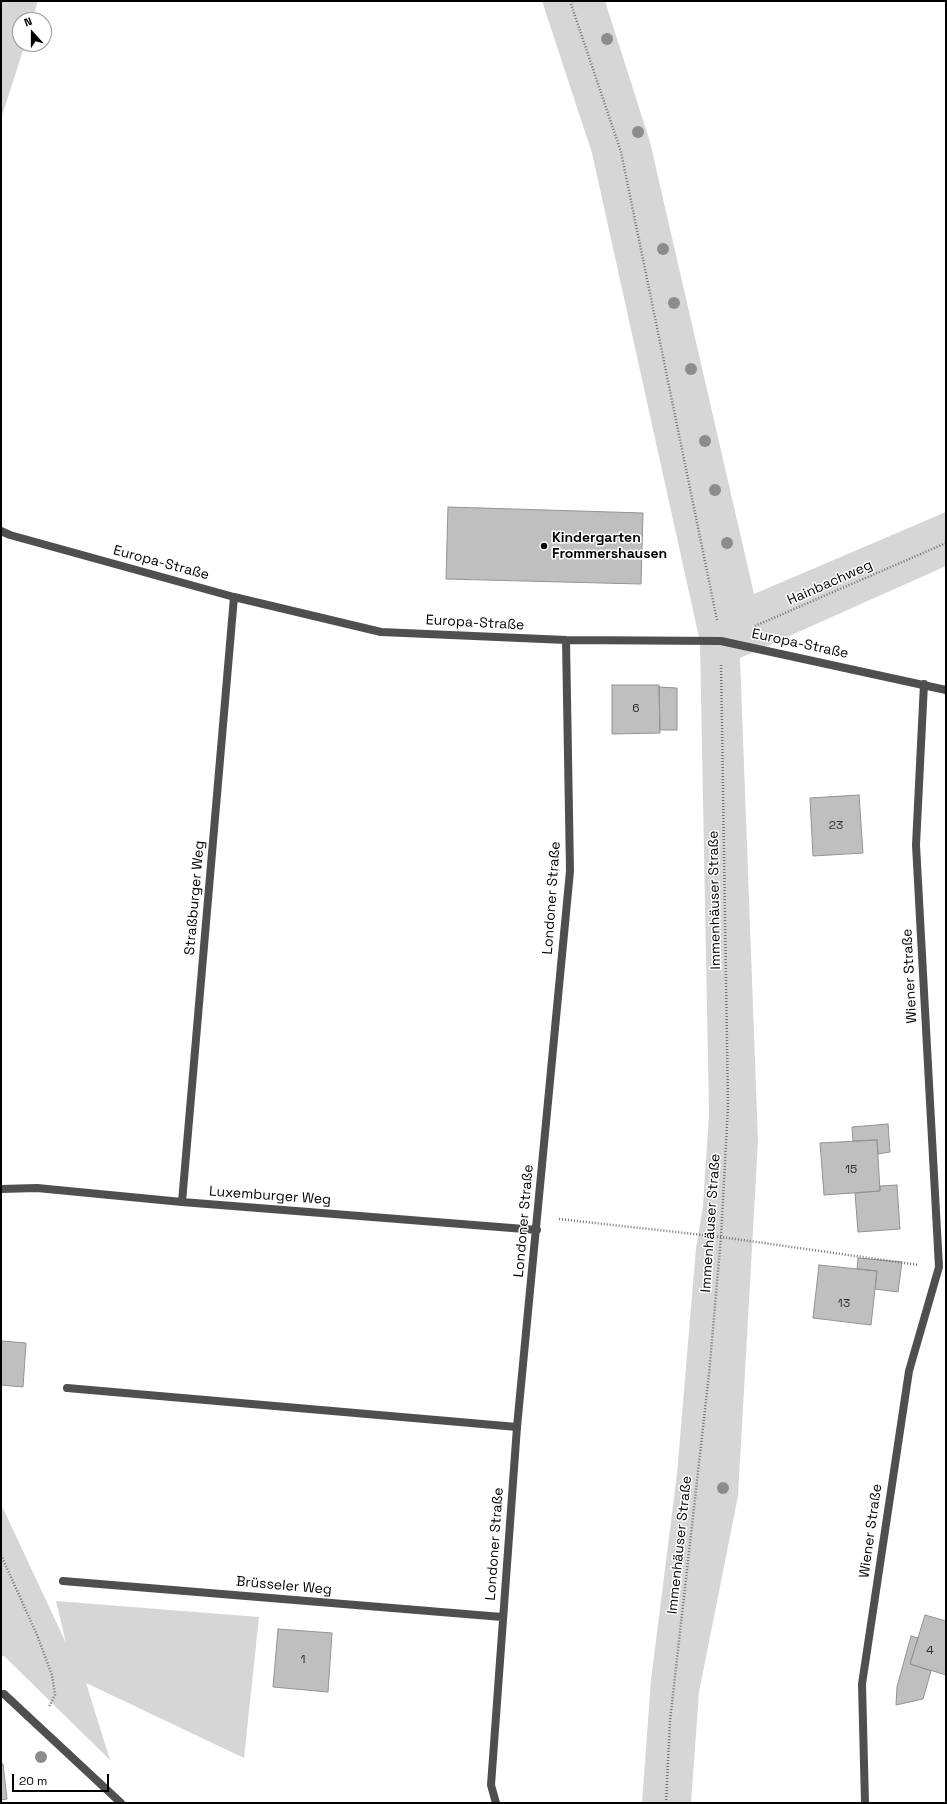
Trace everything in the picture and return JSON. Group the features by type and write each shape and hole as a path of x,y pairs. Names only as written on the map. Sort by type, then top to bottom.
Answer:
{"street":[{"name":"Europa-Straße","path":"1,530 10,535 234,597 381,632 566,640 721,641 946,690"},
{"path":"1,538 10,535"},
{"name":"Straßburger Weg","path":"182,1202 234,597"},
{"name":"Londoner Straße","path":"496,1803 491,1785 517,1427 570,871 566,640"},
{"name":"Wiener Straße","path":"865,1803 862,1684 908,1370 943,1268 916,845 924,684"},
{"name":"Luxemburger Weg","path":"1,1189 37,1188 182,1202 536,1230"},
{"path":"67,1388 517,1427"},
{"name":"Brüsseler Weg","path":"63,1581 502,1617"},
{"path":"1,1694 4,1694 35,1725 121,1803"}],"path":[{"name":"Immenhäuser Straße","path":"570,1 621,152 721,641 728,1106 721,1237 709,1374 670,1721 666,1803"},
{"name":"Hainbachweg","path":"721,641 946,543"},
{"path":"536,1230 556,1219 721,1237 943,1268"},
{"path":"1,1555 37,1635 52,1675 55,1695 46,1713 35,1725"}],"shaded area":[{"path":"1,1 38,1 35,12 12,12 12,52 22,52 1,119"},
{"path":"542,1 605,1 650,142 754,594 946,512 946,566 740,658 758,1141 738,1496 699,1692 691,1803 642,1803 651,1680 677,1474 696,1248 703,1206 709,1114 700,642 592,153"},
{"path":"1,1504 66,1643 56,1601 259,1617 244,1758 86,1683 110,1760 4,1656 1,1656"}],"building":[{"name":"Kindergarten Frommershausen","path":"448,507 643,513 641,584 446,579"},
{"path":"612,685 659,685 660,733 612,734"},
{"path":"659,687 677,688 677,730 660,730"},
{"path":"859,795 863,853 813,856 810,798"},
{"path":"888,1124 890,1152 878,1154 877,1140 853,1141 852,1127"},
{"path":"877,1140 880,1191 824,1195 820,1143"},
{"path":"897,1185 900,1229 858,1232 855,1193 880,1191 880,1186"},
{"path":"858,1258 902,1262 898,1292 875,1289 877,1271 857,1269"},
{"path":"819,1265 877,1271 871,1325 813,1318"},
{"path":"1,1341 26,1343 23,1387 1,1385"},
{"path":"925,1615 946,1621 946,1675 910,1664"},
{"path":"278,1629 332,1633 328,1692 273,1687"},
{"path":"911,1636 918,1638 910,1664 931,1671 923,1699 896,1705 897,1687"},
{"path":"1,1764 3,1764 7,1799 1,1800"}],"place":[{"name":"Kindergarten Frommershausen","path":"544,546"}]}
